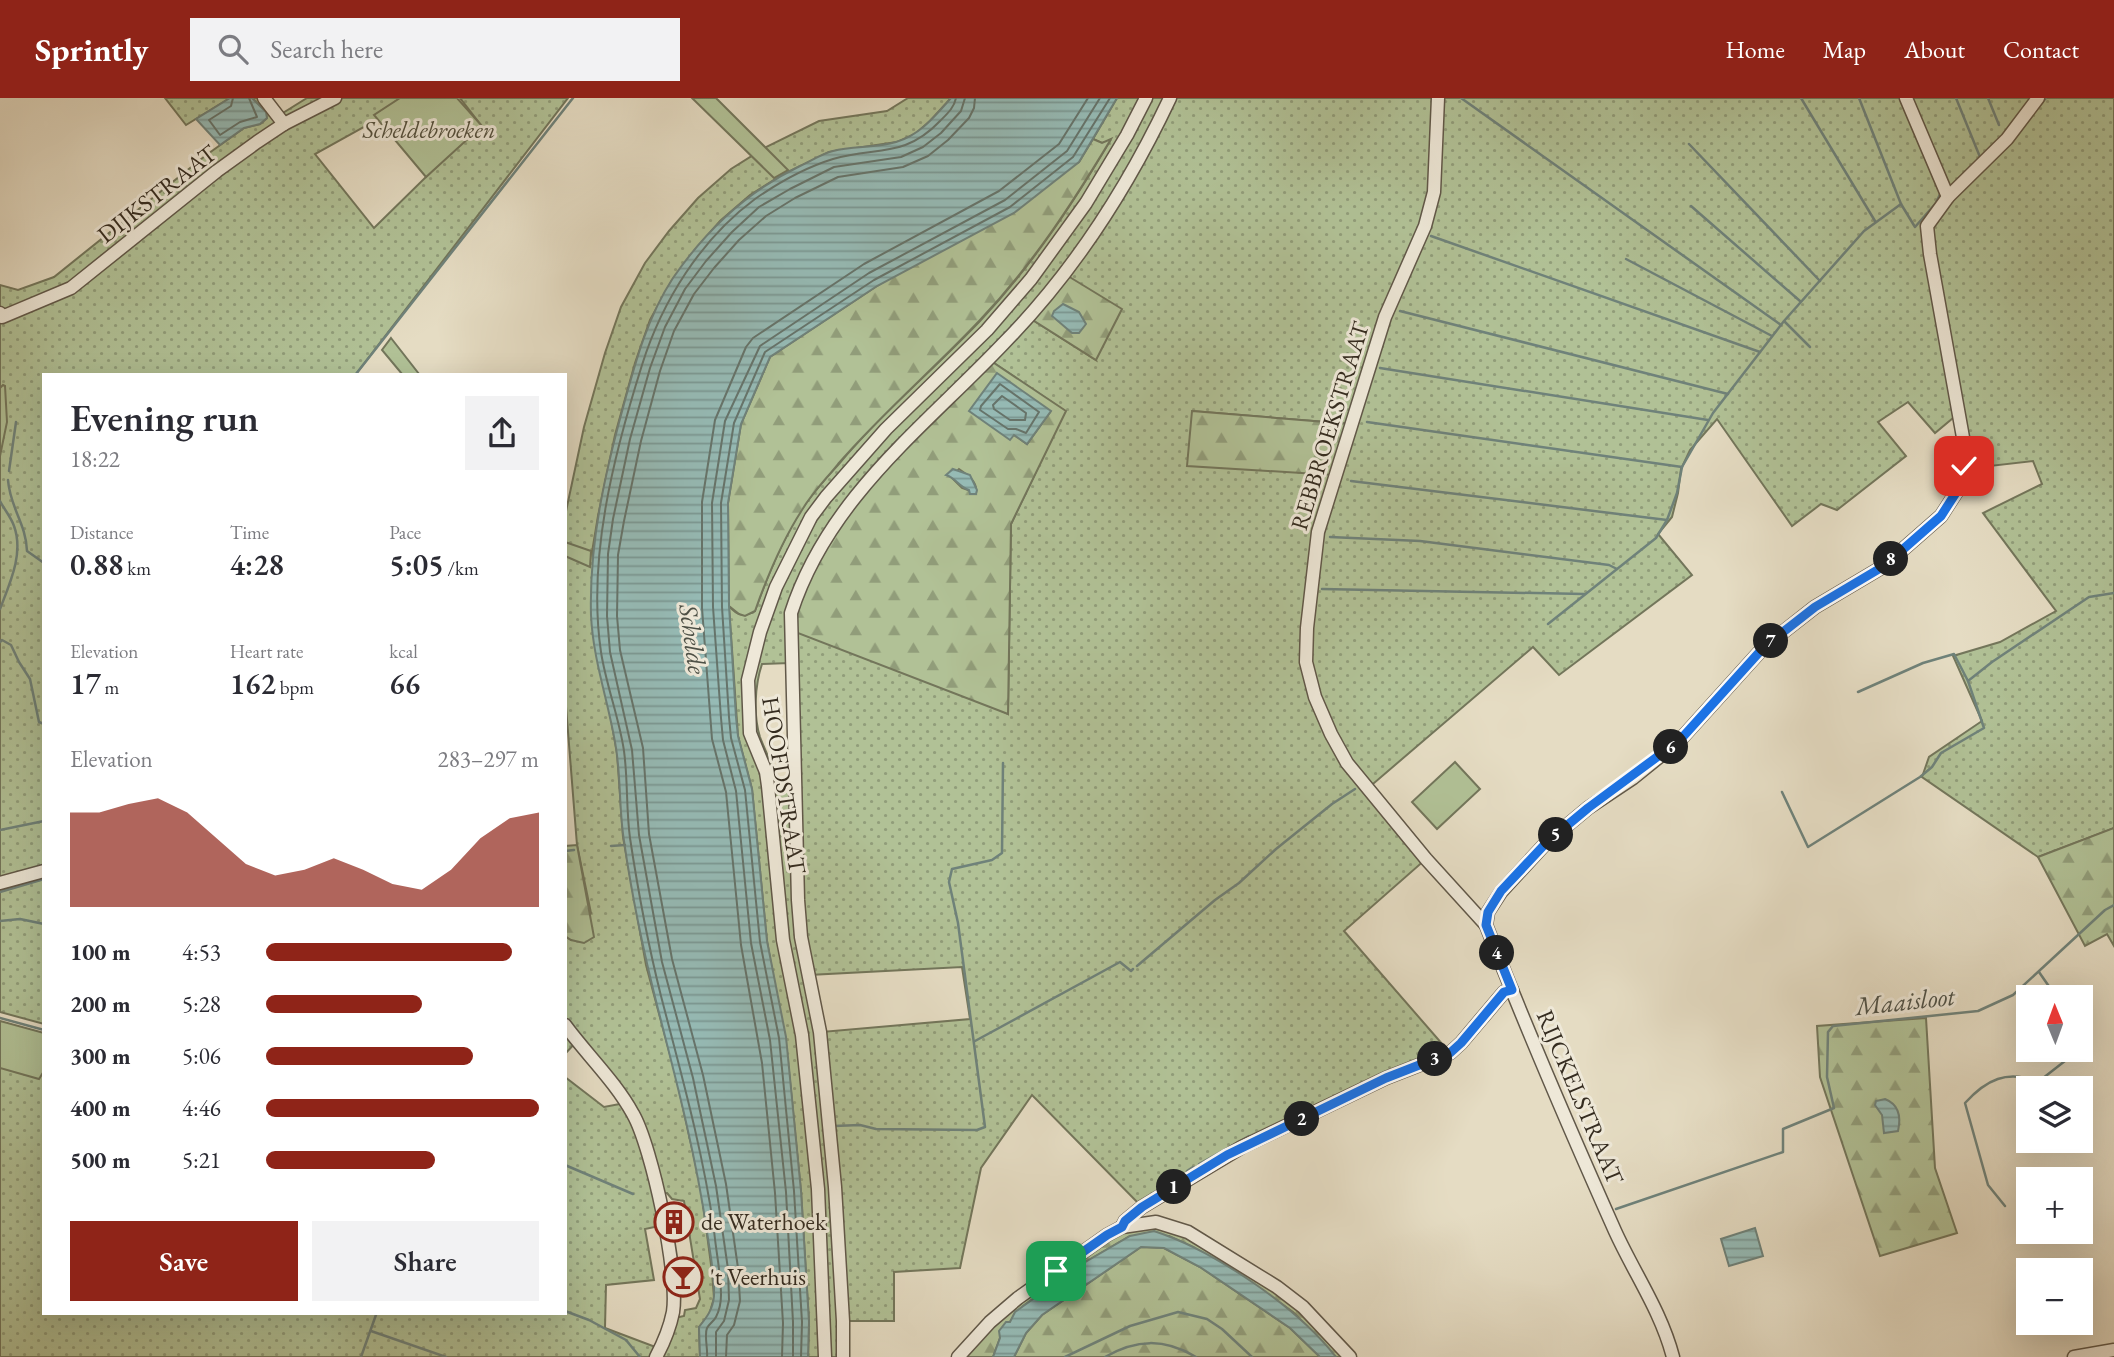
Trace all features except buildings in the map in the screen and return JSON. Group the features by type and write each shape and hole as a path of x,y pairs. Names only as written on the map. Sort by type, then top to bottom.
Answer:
{"street":[{"path":"264,98 284,124"},
{"name":"DIJKSTRAAT","path":"1,315 71,288 217,171 284,124 335,98"},
{"name":"HOOFDSTRAAT","path":"825,1357 818,1189 804,1047 783,940 766,772 750,733 748,680 752,657 776,587 811,517 826,496 886,429 987,330 1031,279 1086,203 1146,98"},
{"name":"HOOFDSTRAAT","path":"843,1357 844,1321 835,1187 820,1032 801,937 799,912 793,786 791,613 830,528 843,510 902,444 1003,345 1048,293 1105,214 1146,146 1170,98"},
{"name":"REBBROEKSTRAAT","path":"1438,98 1434,192 1425,226 1385,317 1318,532 1307,628 1306,662 1315,698 1347,762 1426,859 1486,925"},
{"path":"1906,98 1948,197"},
{"path":"1486,925 1488,912 1501,891 1546,843 1588,808 1680,740 1764,647 1815,607 1884,566 1941,516 1961,485 1966,454 1927,226 1948,197 2007,139 2038,98"},
{"path":"0,883 42,872"},
{"name":"RIJCKELSTRAAT","path":"1486,925 1616,1232 1662,1324 1673,1357"},
{"path":"1122,1227 1125,1221 1150,1202 1242,1147 1386,1078 1450,1053 1504,992 1512,990"},
{"path":"567,1027 599,1065 635,1117 658,1195 673,1276 673,1311 656,1357"},
{"path":"1150,1202 1156,1222"},
{"path":"958,1357 990,1322 1018,1298 1107,1235 1122,1227 1156,1222 1188,1232 1277,1287 1303,1307 1350,1357"},
{"path":"2074,1357 2114,1350"}],"green space":[{"path":"165,98 230,98 186,125"},
{"path":"252,98 264,98 278,116 307,98 408,98 382,117 315,154 374,228 480,124 460,98 568,98 357,373 42,373 42,868 0,879 0,285 18,290 54,277 205,156 244,128 260,124 267,118 266,112"},
{"name":"Scheldebroeken","path":"400,98 457,98 482,126 426,177 374,115"},
{"path":"692,98 716,98 788,170 774,178"},
{"path":"908,98 951,98 915,134 897,142 829,152 782,175 750,195 720,221 694,251 672,280 650,320 635,363 615,435 592,552 610,714 617,753 623,837 646,965 677,1081 701,1189 714,1298 709,1315 699,1327 700,1357 0,1357 0,1022 42,1034 42,1315 567,1315 567,1079 604,1107 625,1103 577,1041 567,1052 567,937 571,940 591,913 577,845 567,719 567,507 584,427 605,353 621,307 645,263 698,198 731,169 766,147 819,121 887,111","holes":["667,1193 672,1199 684,1201 700,1299 696,1308 685,1310 684,1316 675,1318 658,1348 605,1328 606,1285 654,1280 645,1229 664,1225 658,1194"]},
{"path":"1117,98 2114,98 2114,828 2038,857 1922,777 1929,757 1982,721 1953,656 2000,642 2056,611 1983,513 2042,484 2033,461 1964,469 1959,413 1935,433 1908,402 1878,422 1906,456 1837,510 1821,504 1792,526 1717,419 1690,450 1681,469 1672,517 1658,534 1692,575 1559,675 1533,647 1367,789 1426,859 1344,931 1450,1053 1318,1112 1142,1207 1032,1095 981,1168 960,1268 894,1272 894,1321 844,1321 843,1357 808,1357 809,1322 801,1191 788,1061 767,941 752,789 738,736 729,606 741,614 755,611 787,534 814,492 872,427 980,321 1034,257 1066,212 1110,141 1102,143 1093,139","holes":["1064,273 1096,360 1028,317","988,359 1065,411 1011,524 1008,714 791,613","1192,411 1350,424 1333,475","790,663 793,786 777,785 760,737 756,710 762,664","962,967 970,1019 822,1032 809,975"]},
{"path":"1093,139 1102,143 1111,139 1034,256 980,320 872,427 819,486 788,534 755,611 745,616 739,614 729,606 728,503 741,424 770,357 877,286 1079,162"},
{"path":"1063,273 1122,309 1096,360 1028,317"},
{"path":"391,338 418,373 401,373 382,350"},
{"path":"988,359 1066,411 1011,524 1008,714 790,630 830,528","holes":["1051,411 1027,444 1014,435","959,469 974,482 976,493 962,488 951,477"]},
{"path":"3,385 7,422 0,456 0,388"},
{"path":"1192,411 1350,424 1333,475 1187,466"},
{"path":"567,543 591,551 590,567 567,557"},
{"path":"1455,762 1480,789 1437,829 1412,802"},
{"path":"2114,828 2114,946 2107,934 2085,946 2038,857"},
{"path":"577,845 594,937 584,943 567,937 567,846"},
{"path":"42,880 42,1023 0,1012 0,890"},
{"path":"1926,1018 1935,1168 1957,1233 1880,1256 1820,1077 1817,1026"},
{"path":"0,1021 42,1032 42,1074 39,1079 0,1068"},
{"path":"1173,1226 1277,1287 1348,1357 1336,1357 1293,1312 1242,1276 1193,1247 1169,1236 1130,1236 1082,1264 1063,1277 1056,1286 1023,1306 1000,1338 993,1357 958,1357 990,1322 1122,1227"},
{"path":"1141,1247 1164,1248 1200,1267 1290,1328 1320,1357 1014,1357 1026,1333 1042,1315"}],"water":[{"path":"230,98 252,98 266,112 267,118 260,124 244,128 220,145 196,119"},
{"name":"Schelde","path":"951,98 1117,98 1079,162 1014,213 877,286 770,357 741,424 728,503 729,606 736,717 738,736 752,789 767,941 786,1037 801,1191 809,1322 808,1357 700,1357 699,1327 709,1313 714,1296 712,1264 692,1148 648,967 627,862 616,748 592,632 593,561 605,482 638,355 650,323 673,278 699,244 729,213 781,176 829,152 905,139 926,124"},
{"path":"1063,304 1079,312 1086,324 1079,333 1072,333 1052,316"},
{"path":"997,373 1051,411 1027,444 1014,435 1010,440 969,411"},
{"path":"953,469 970,475 977,490 976,494 970,494 969,490 946,475"},
{"path":"1885,1099 1894,1105 1898,1112 1898,1131 1884,1133 1882,1115 1875,1105 1876,1101"},
{"path":"1755,1228 1763,1256 1729,1266 1721,1239"},
{"path":"1154,1231 1203,1252 1253,1283 1300,1319 1336,1357 1320,1357 1290,1328 1200,1267 1164,1248 1141,1247 1042,1315 1026,1333 1014,1357 993,1357 1000,1338 999,1331 1006,1322 1010,1322 1015,1312 1047,1289 1056,1286 1063,1277 1082,1264 1130,1236"}],"waterway":[{"path":"357,373 573,98"},
{"path":"1461,98 1781,325"},
{"path":"1801,98 1875,221"},
{"path":"1859,98 1901,204 1915,227 1936,203 1941,192"},
{"path":"1956,98 1980,157"},
{"path":"1988,98 1999,125"},
{"path":"2041,104 2046,98"},
{"path":"1689,144 1820,281"},
{"path":"1548,624 1656,538 1667,520 1677,493 1682,467 1713,413 1784,321 1864,231 1901,204"},
{"path":"1691,206 1800,301"},
{"path":"1431,236 1760,352"},
{"path":"1626,259 1772,336"},
{"path":"1400,311 1728,394"},
{"path":"1785,322 1810,347"},
{"path":"1380,368 1708,420"},
{"path":"9,471 16,422"},
{"path":"1367,422 1682,467"},
{"path":"8,480 27,551 42,562"},
{"path":"1351,481 1667,520"},
{"path":"0,501 17,536 17,557 0,609"},
{"path":"1330,537 1420,541 1609,565 1617,569"},
{"path":"1322,589 1584,594"},
{"path":"1858,692 1923,663 1954,654 1968,681 2089,597 2114,593"},
{"path":"0,642 2,640 11,645 30,679 39,722 42,723"},
{"path":"1782,792 1808,847 1920,777 1932,767 1941,753 1984,728 1968,681"},
{"path":"834,1126 977,1130 985,1127 958,923 949,882 952,869 992,860 1002,853 1003,763"},
{"path":"1137,966 1239,883 1276,849 1355,789"},
{"path":"0,830 42,821"},
{"path":"611,846 625,845"},
{"path":"567,851 574,850"},
{"path":"0,892 42,880"},
{"name":"Maaisloot","path":"1616,1209 1783,1152 1783,1129 1834,1108 1827,1077 1828,1032 1833,1026 1978,1011 2013,995 2105,910 2114,905"},
{"path":"0,921 20,919 42,924"},
{"path":"975,1041 1120,962 1131,971 1133,969"},
{"path":"2039,972 2048,985"},
{"path":"0,1018 42,1029"},
{"path":"2005,1206 1988,1185 1965,1103 1981,1088 1998,1079 2016,1077 2038,1082 2064,1062"},
{"path":"1199,1164 1249,1136"},
{"path":"567,1166 633,1194"},
{"path":"1187,1171 1193,1167"},
{"path":"1176,1194 1191,1185"},
{"path":"567,1312 626,1340 640,1357"},
{"path":"1065,1357 1130,1326 1178,1312 1207,1319 1252,1357"},
{"path":"361,1357 376,1315"},
{"path":"371,1331 446,1357"},
{"path":"1105,1357 1128,1347 1150,1343 1173,1346 1196,1357"}],"place":[{"name":"de Waterhoek","path":"674,1222"},
{"name":"'t Veerhuis","path":"683,1277"}],"route":[{"path":"1056,1271 1122,1227 1125,1221 1142,1207 1227,1155 1386,1078 1450,1053 1504,992 1512,990 1486,925 1488,912 1501,891 1546,843 1588,808 1633,778 1680,740 1764,647 1815,607 1884,566 1941,516 1961,485 1964,466"}]}
